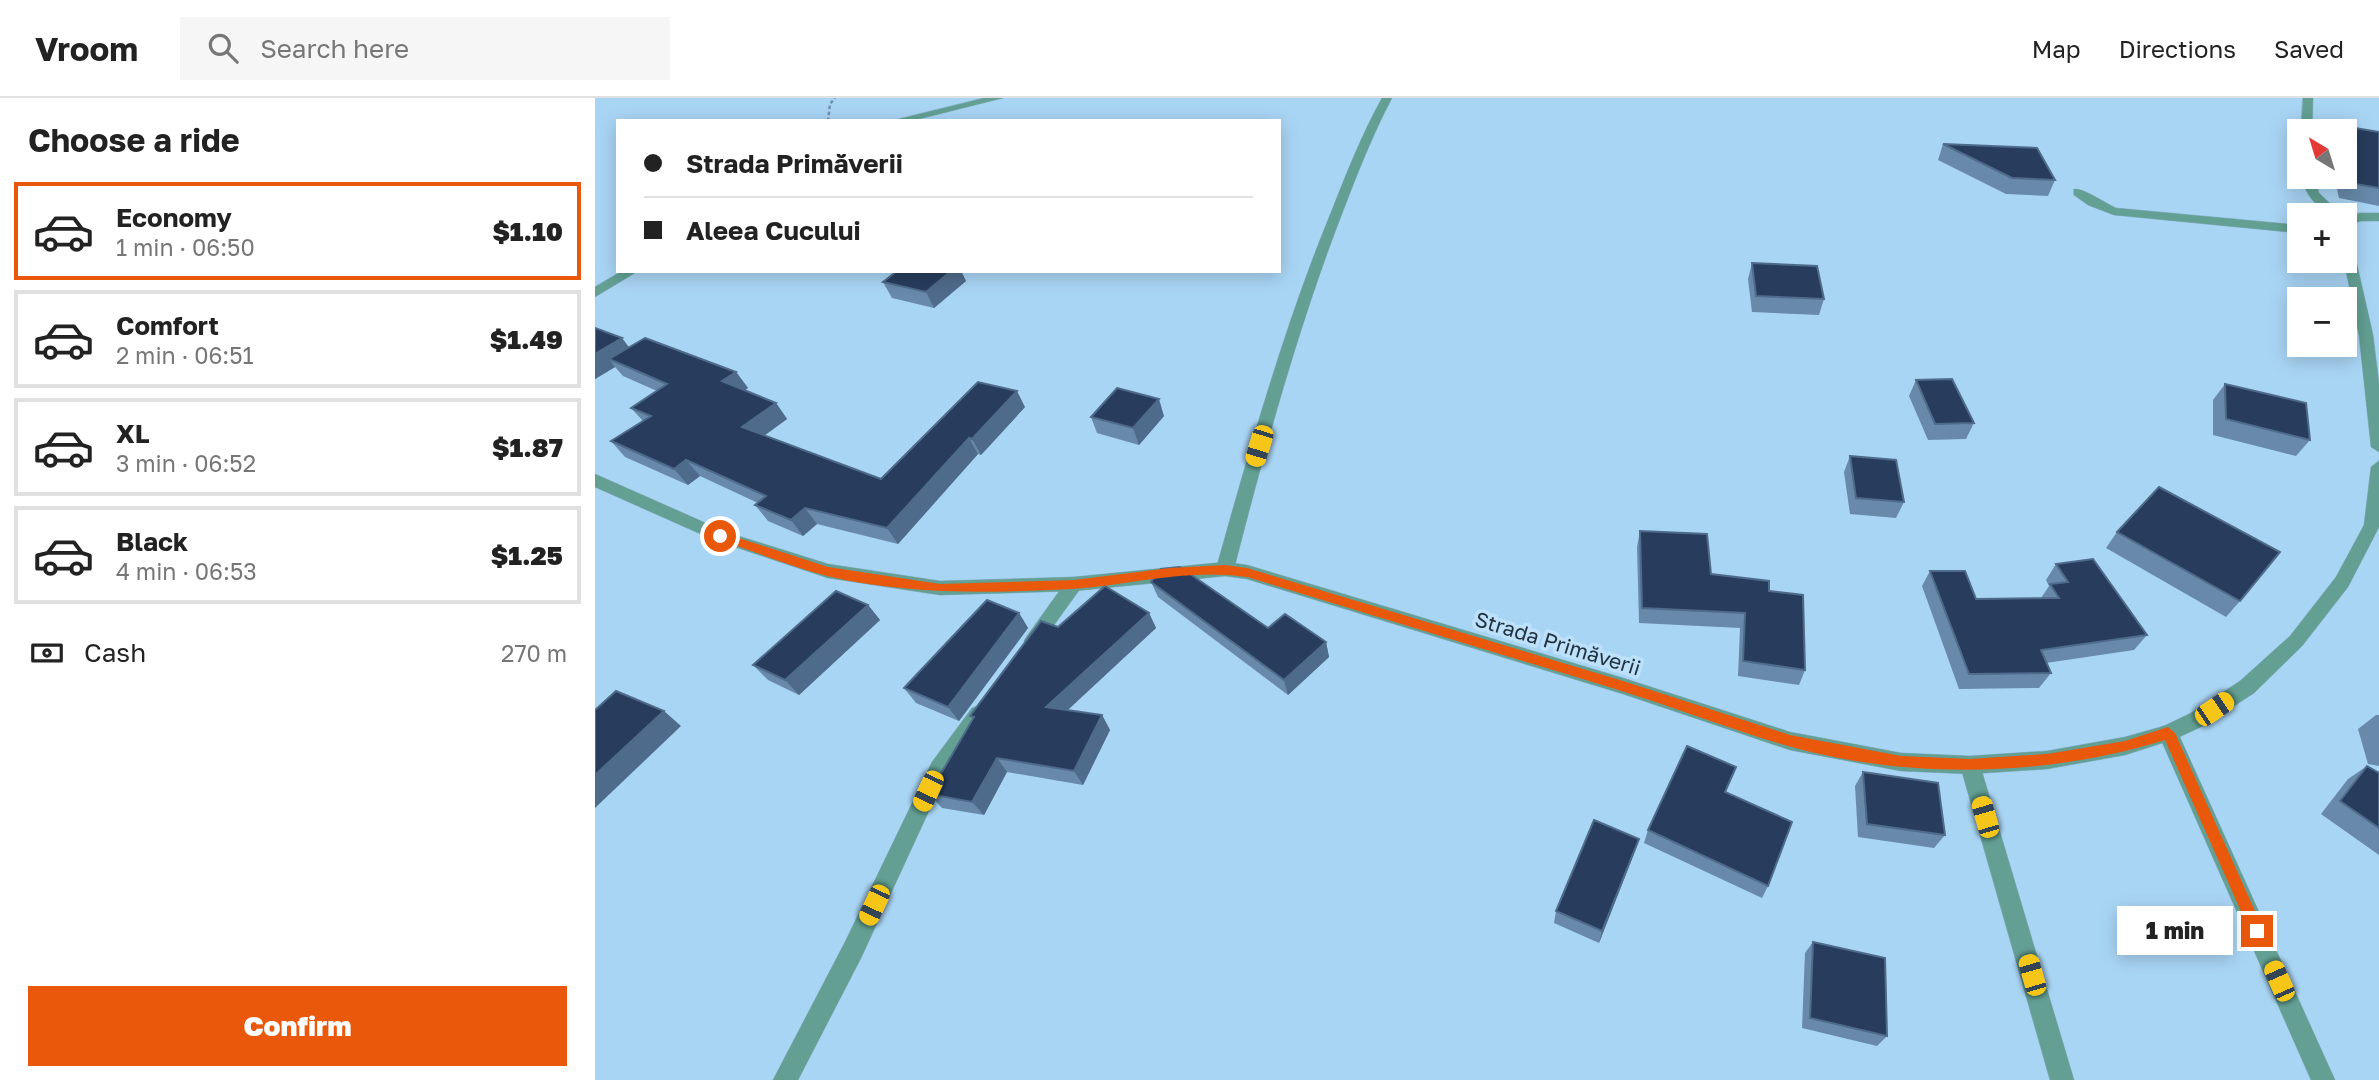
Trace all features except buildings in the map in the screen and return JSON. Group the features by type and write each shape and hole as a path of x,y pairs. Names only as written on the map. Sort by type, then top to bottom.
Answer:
{"street":[{"path":"906,119 998,98"},
{"path":"1225,569 1252,469 1314,269 1370,129 1387,98"},
{"path":"2307,119 2308,98"},
{"path":"2078,192 2092,202 2114,211 2287,228"},
{"path":"2357,218 2379,217"},
{"path":"595,293 629,273"},
{"path":"2353,273 2366,335 2379,447"},
{"name":"Strada Primăverii","path":"595,480 720,536 828,571 940,588 1074,584 1170,572 1225,569 1247,572 1597,678 1790,741 1901,762 1970,765 2047,760 2125,746 2168,733 2198,719 2247,687 2296,641 2342,582 2375,527 2379,467"},
{"path":"1018,660 1074,584"},
{"path":"785,1080 853,950 939,768 994,692"},
{"path":"2168,733 2323,1080"},
{"path":"1970,765 2062,1080"}],"path":[{"path":"828,119 830,104 835,98"}],"route":[{"path":"720,536 828,571 940,588 1074,584 1170,572 1225,569 1247,572 1623,686 1790,741 1901,762 1970,765 2047,760 2125,746 2168,733 2257,931"}]}
